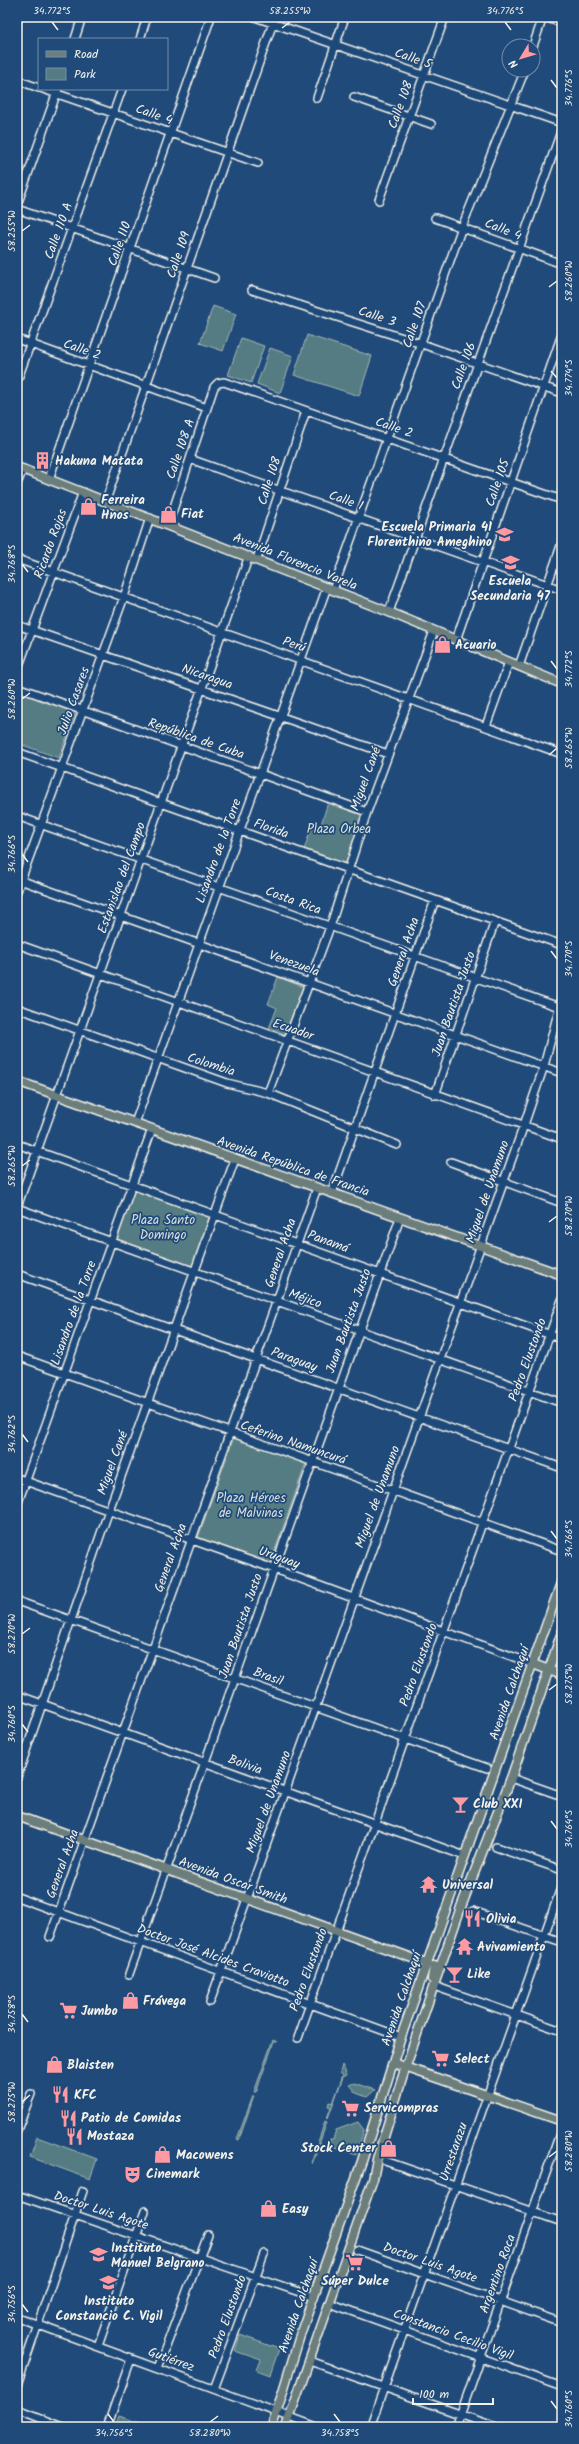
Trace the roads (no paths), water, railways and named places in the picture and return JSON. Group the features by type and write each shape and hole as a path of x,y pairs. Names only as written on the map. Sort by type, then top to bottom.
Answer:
{"main road":[{"name":"Avenida Florencio Varela","path":"20,468 106,500 330,588 562,684"},
{"name":"Avenida República de Francia","path":"17,1081 235,1160 562,1275"},
{"name":"Avenida Calchaquí","path":"272,2427 314,2297 362,2161 426,1963 562,1580"},
{"name":"Avenida Calchaquí","path":"286,2427 400,2103 400,2097 397,2095 434,1986 438,1966 511,1778 562,1632"},
{"path":"533,1664 562,1675"},
{"name":"Avenida Oscar Smith","path":"17,1816 426,1963"},
{"path":"419,2028 438,1966"},
{"path":"393,2063 406,2066 562,2121"},
{"path":"384,2091 397,2095"}],"street":[{"path":"17,22 19,17"},
{"path":"75,38 82,17"},
{"path":"140,38 147,17"},
{"name":"Calle 110","path":"49,479 132,248 211,17"},
{"name":"Calle 5","path":"255,17 274,20 335,45 562,123"},
{"path":"317,98 345,17"},
{"name":"Calle 108","path":"379,200 445,17"},
{"path":"536,38 544,17 562,23"},
{"name":"Calle 109","path":"106,500 274,20"},
{"name":"Calle 107","path":"330,588 358,518 422,344 462,227 512,106 521,78"},
{"path":"17,80 38,88"},
{"name":"Calle 110 A","path":"17,381 122,90"},
{"path":"17,205 57,91"},
{"name":"Calle 4","path":"57,91 114,114 258,163"},
{"path":"354,97 431,124"},
{"name":"Calle 106","path":"389,612 562,129"},
{"path":"17,209 132,248 214,278"},
{"name":"Calle 4","path":"435,218 562,264"},
{"name":"Calle 3","path":"252,290 422,344 562,393"},
{"name":"Calle 105","path":"456,640 562,334"},
{"name":"Calle 2","path":"17,340 90,364 145,386 207,408"},
{"name":"Calle 2","path":"218,383 224,382 562,500"},
{"name":"Calle 108 A","path":"168,524 207,408 218,383"},
{"name":"Calle 108","path":"253,558 279,490 306,411"},
{"name":"Calle 1","path":"190,459 562,590"},
{"path":"17,484 20,468"},
{"name":"Ricardo Rojas","path":"17,671 83,492"},
{"name":"Julio Casares","path":"17,891 19,880 63,768 104,655 150,518"},
{"path":"519,666 562,543"},
{"name":"Estanislao del Campo","path":"17,1208 36,1151 203,688 253,558"},
{"name":"Perú","path":"17,559 486,726 561,751"},
{"name":"Lisandro de la Torre","path":"135,1123 198,943 260,774 279,716 300,660 330,588"},
{"name":"Nicaragua","path":"17,624 388,754"},
{"name":"Miguel Cané","path":"268,1093 330,927 367,812 408,697 434,631"},
{"path":"486,726 509,662"},
{"name":"República de Cuba","path":"17,687 83,712 367,812"},
{"name":"Florida","path":"17,752 562,945"},
{"name":"Costa Rica","path":"17,816 561,1007"},
{"name":"Venezuela","path":"19,880 562,1073"},
{"name":"General Acha","path":"332,1193 435,900"},
{"name":"Juan Bautista Justo","path":"435,1095 495,921"},
{"name":"Ecuador","path":"17,944 288,1040 435,1095 562,1138"},
{"name":"Miguel de Unamuno","path":"210,2002 316,1707 353,1599 394,1491 460,1303 482,1246 544,1066 561,1007 562,997"},
{"name":"Colombia","path":"17,1008 158,1060 227,1083 268,1093 397,1145"},
{"name":"Lisandro de la Torre","path":"17,1505 152,1129"},
{"name":"Panamá","path":"17,1144 562,1339"},
{"name":"Miguel Cané","path":"17,1777 70,1619 235,1160"},
{"path":"451,1162 562,1203"},
{"name":"General Acha","path":"50,1937 316,1188"},
{"name":"Méjico","path":"17,1208 562,1403"},
{"name":"Juan Bautista Justo","path":"129,1974 236,1678 358,1331 400,1218"},
{"name":"Paraguay","path":"17,1274 91,1299 338,1389 562,1468"},
{"name":"Pedro Elustondo","path":"298,2038 562,1300"},
{"name":"Ceferino Namuncurá","path":"17,1356 562,1551"},
{"name":"Uruguay","path":"17,1478 274,1569 533,1664"},
{"name":"Brasil","path":"17,1601 487,1768"},
{"name":"Bolivia","path":"17,1695 374,1825 465,1856"},
{"path":"511,1778 562,1796"},
{"path":"496,1847 562,1870"},
{"name":"Urrestarazu","path":"370,2427 425,2274 486,2094 562,1885"},
{"name":"Doctor José Alcides Craviotto","path":"17,1897 401,2037"},
{"path":"473,1911 562,1942"},
{"name":"Avenida Oscar Smith","path":"426,1963 438,1966"},
{"path":"434,1986 562,2031"},
{"path":"17,2130 31,2094"},
{"name":"Argentino Roca","path":"456,2427 562,2128"},
{"path":"385,2161 562,2222"},
{"path":"17,2386 83,2191"},
{"name":"Doctor Luis Agote","path":"17,2195 314,2297"},
{"path":"98,2346 145,2211"},
{"path":"158,2368 208,2235"},
{"name":"Doctor Luis Agote","path":"357,2250 562,2322"},
{"name":"Pedro Elustondo","path":"214,2388 264,2254"},
{"name":"Constancio Cecilio Vigil","path":"335,2305 562,2387"},
{"name":"Gutiérrez","path":"17,2317 317,2427"},
{"path":"107,2427 131,2359"},
{"path":"310,2361 496,2427"},
{"path":"17,2409 63,2427"}],"place":[{"name":"Hakuna Matata","path":"42,461"},
{"name":"Ferreira Hnos","path":"88,507"},
{"name":"Fiat","path":"168,514"},
{"name":"Escuela Primaria 41 Florenthino Ameghino","path":"505,534"},
{"name":"Escuela Secundaria 47","path":"510,562"},
{"name":"Acuario","path":"442,645"},
{"name":"Club XXI","path":"460,1804"},
{"name":"Universal","path":"429,1885"},
{"name":"Olivia","path":"473,1919"},
{"name":"Avivamiento","path":"464,1947"},
{"name":"Like","path":"454,1974"},
{"name":"Frávega","path":"130,2001"},
{"name":"Jumbo","path":"68,2011"},
{"name":"Select","path":"441,2059"},
{"name":"Blaisten","path":"54,2065"},
{"name":"KFC","path":"61,2095"},
{"name":"Servicompras","path":"351,2108"},
{"name":"Patio de Comidas","path":"68,2118"},
{"name":"Mostaza","path":"74,2136"},
{"name":"Stock Center","path":"389,2148"},
{"name":"Macowens","path":"163,2155"},
{"name":"Cinemark","path":"133,2174"},
{"name":"Easy","path":"269,2209"},
{"name":"Instituto Manuel Belgrano","path":"98,2255"},
{"name":"Súper Dulce","path":"355,2262"},
{"name":"Instituto Constancio C. Vigil","path":"109,2282"}],"park label":[{"name":"Plaza Orbea","path":"339,829"},
{"name":"Plaza Santo Domingo","path":"163,1228"},
{"name":"Plaza Héroes de Malvinas","path":"251,1506"}]}
